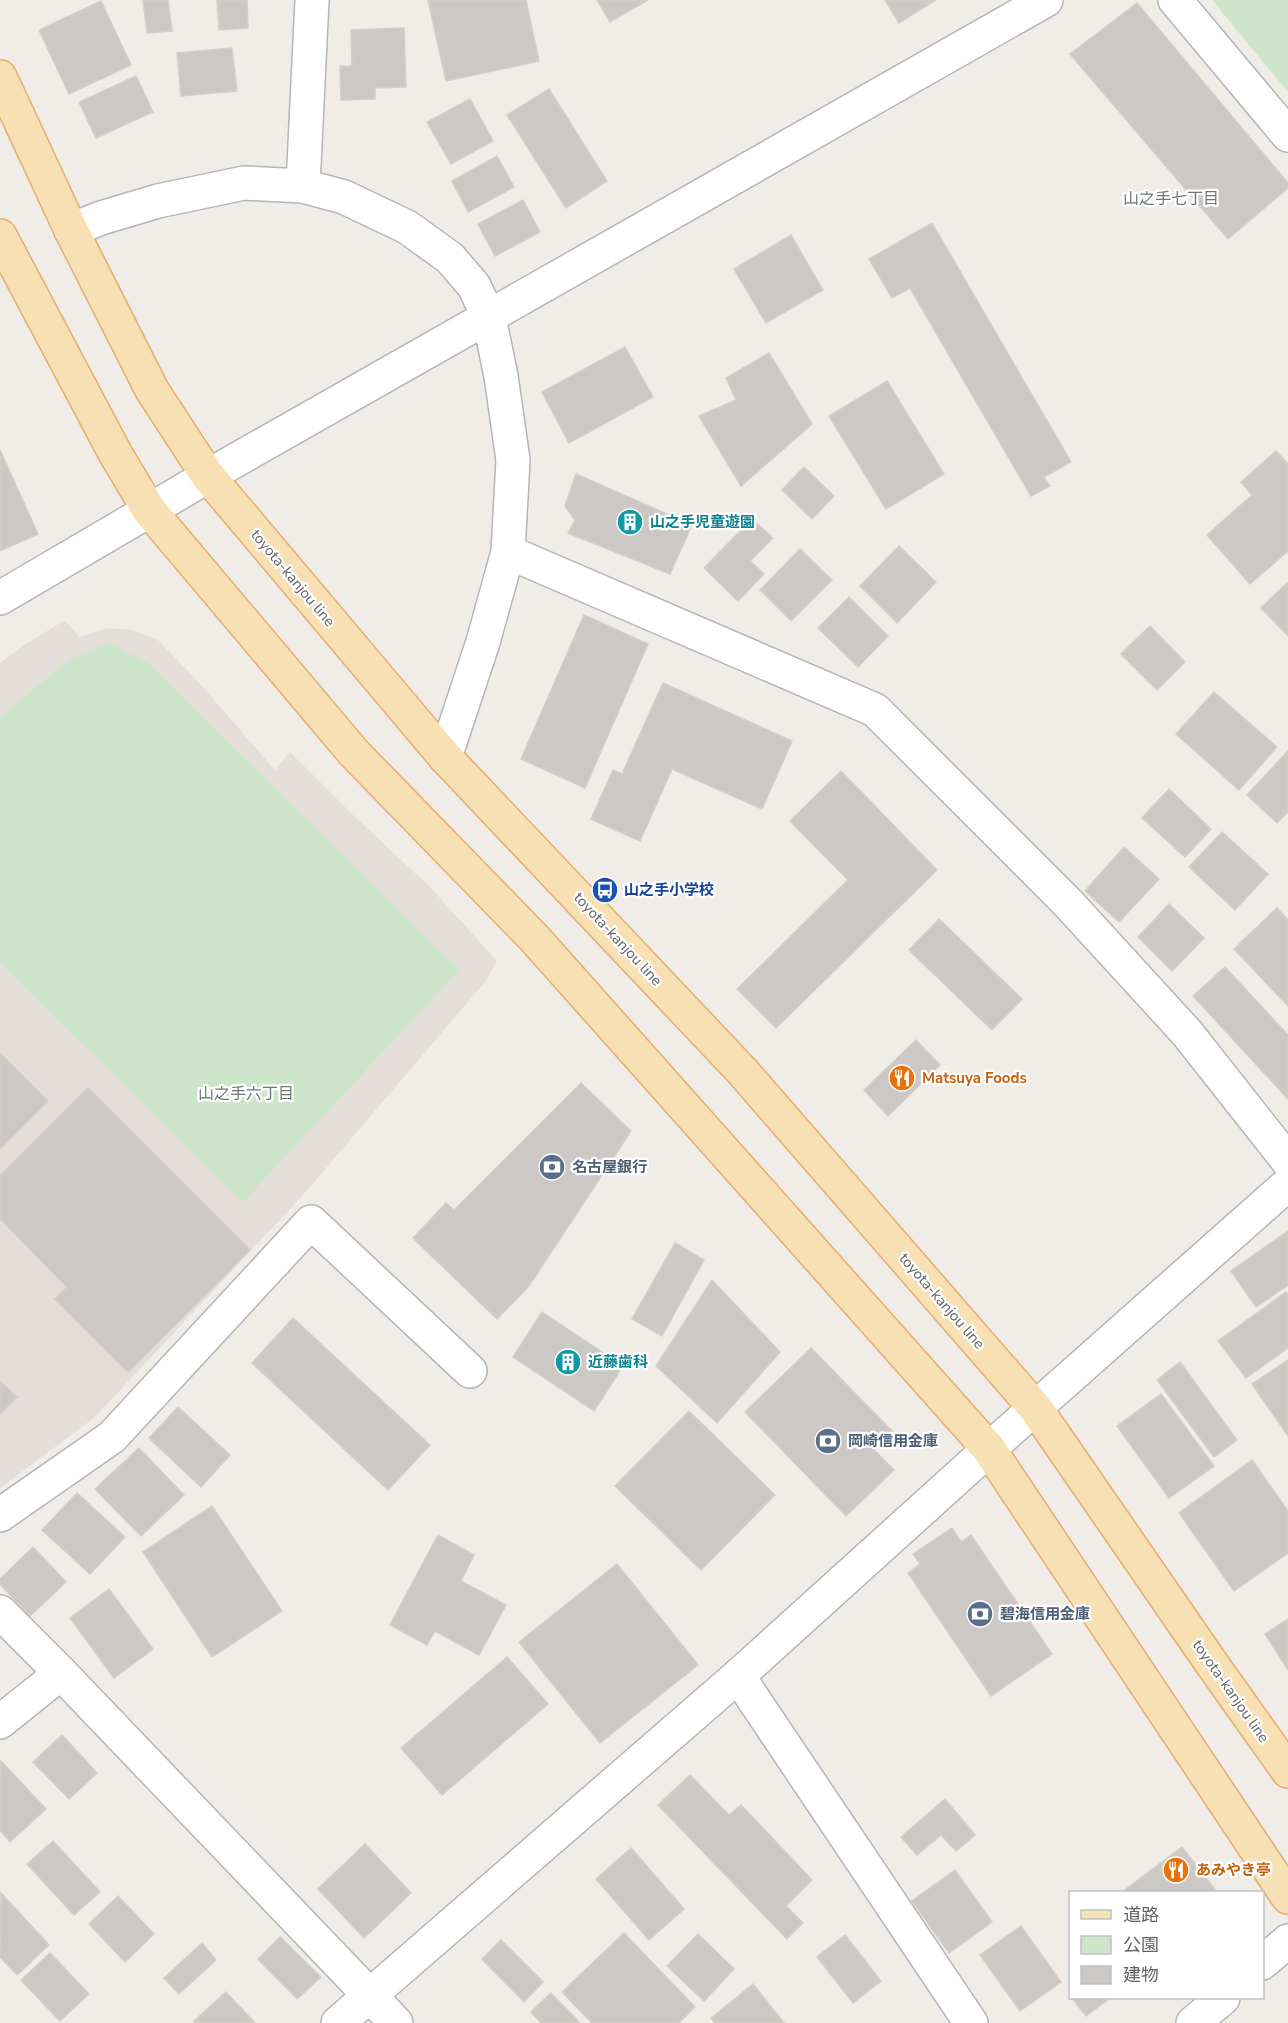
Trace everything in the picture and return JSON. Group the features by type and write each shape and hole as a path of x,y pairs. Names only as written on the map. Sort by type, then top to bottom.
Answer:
{"main road":[{"name":"toyota-kanjou line","path":"0,77 71,230 152,390 208,476 445,757 742,1071 1036,1409 1288,1771"},
{"path":"2,246 115,453 149,510 354,753 543,948 989,1449 1288,1897"}],"street":[{"path":"303,186 312,0"},
{"path":"0,598 208,476 1046,0"},
{"path":"1175,0 1288,135"},
{"path":"71,230 101,218 158,201 244,183 303,186 344,197 407,227 450,258 474,286 489,318 501,376 513,460 508,552 483,642 445,757"},
{"path":"508,552 875,710 1068,903 1140,981 1187,1033 1288,1161"},
{"path":"338,2023 738,1676 989,1449 1288,1184"},
{"path":"0,1515 112,1437 311,1222 470,1371"},
{"path":"0,1612 62,1673 396,2023"},
{"path":"0,1722 62,1673"},
{"path":"738,1676 971,2023"},
{"path":"1264,1962 1288,1941"},
{"path":"1193,2023 1222,1999"}],"shaded area":[{"path":"65,620 79,637 108,628 133,630 158,640 194,677 275,770 290,752 430,887 497,961 485,982 303,1195 94,1418 0,1488 0,663"}],"green space":[{"path":"1212,0 1288,0 1288,92"},
{"path":"108,643 148,663 459,970 243,1202 0,963 0,718 66,662"}],"building":[{"path":"143,0 168,0 172,31 147,33"},
{"path":"217,0 247,0 248,28 219,30"},
{"path":"428,0 526,0 539,61 446,81"},
{"path":"597,0 648,0 610,22"},
{"path":"885,0 936,0 899,23"},
{"path":"101,1 131,65 69,94 39,30"},
{"path":"1137,3 1288,183 1288,188 1228,239 1070,54"},
{"path":"404,28 406,87 375,88 375,99 341,100 340,66 352,66 351,30"},
{"path":"232,48 237,91 181,96 177,53"},
{"path":"136,76 153,112 96,138 79,102"},
{"path":"549,89 607,181 566,208 507,115"},
{"path":"470,99 493,141 451,164 427,122"},
{"path":"497,156 514,187 468,212 452,181"},
{"path":"523,200 540,232 495,256 478,224"},
{"path":"932,223 1071,462 1044,477 1050,486 1031,496 910,288 892,298 869,259"},
{"path":"791,235 823,290 766,323 734,269"},
{"path":"625,347 653,397 569,443 542,392"},
{"path":"769,353 812,424 741,486 699,416 736,400 726,378"},
{"path":"887,381 944,474 886,509 829,416"},
{"path":"0,450 38,534 0,551"},
{"path":"1276,451 1288,464 1288,551 1250,584 1207,535 1252,495 1241,482"},
{"path":"804,467 834,496 812,519 782,490"},
{"name":"山之手児童遊園","path":"576,474 692,525 670,574 568,533 575,520 565,506"},
{"path":"752,519 773,538 750,561 764,574 738,601 704,568"},
{"path":"899,546 936,582 897,623 860,586"},
{"path":"800,549 832,580 791,621 760,590"},
{"path":"1288,582 1288,636 1261,608"},
{"path":"849,597 888,636 858,667 818,628"},
{"path":"584,615 648,644 585,788 521,759"},
{"path":"1150,626 1185,662 1157,690 1121,654"},
{"path":"663,683 792,741 762,809 672,769 640,841 591,819 613,770 622,774"},
{"path":"1214,692 1277,747 1239,790 1176,734"},
{"path":"1288,751 1288,812 1277,823 1247,795"},
{"path":"841,771 937,870 776,1028 737,989 848,880 790,821"},
{"path":"1169,789 1211,829 1185,857 1142,818"},
{"path":"1222,832 1268,874 1235,910 1189,867"},
{"path":"1124,847 1159,879 1119,922 1085,891"},
{"path":"1169,904 1204,938 1172,971 1138,937"},
{"path":"1277,908 1288,920 1288,1006 1234,949"},
{"path":"939,919 1022,999 992,1030 909,950"},
{"path":"1225,967 1288,1035 1288,1099 1193,996"},
{"name":"Matsuya Foods","path":"916,1040 940,1065 888,1116 864,1090"},
{"path":"0,1053 48,1101 1,1148 0,1147"},
{"name":"名古屋銀行","path":"581,1083 631,1131 529,1286 497,1319 413,1238 446,1203 454,1210"},
{"path":"88,1088 250,1250 128,1372 55,1299 67,1287 0,1219 0,1176"},
{"path":"1288,1231 1288,1285 1256,1307 1231,1271"},
{"path":"675,1243 704,1260 662,1336 632,1319"},
{"path":"712,1280 780,1352 717,1423 656,1366"},
{"path":"1286,1292 1288,1294 1288,1348 1246,1378 1218,1341"},
{"name":"近藤歯科","path":"542,1312 623,1366 594,1411 513,1357"},
{"path":"293,1318 430,1445 388,1490 252,1363"},
{"name":"岡崎信用金庫","path":"811,1348 893,1432 874,1450 894,1470 846,1516 745,1412"},
{"path":"1288,1360 1288,1436 1252,1384"},
{"path":"1180,1362 1237,1440 1214,1457 1157,1380"},
{"path":"0,1381 17,1397 0,1414"},
{"path":"1161,1394 1214,1466 1169,1498 1117,1426"},
{"path":"178,1407 230,1455 201,1487 149,1438"},
{"path":"689,1411 775,1495 701,1570 615,1486"},
{"path":"139,1448 184,1495 141,1536 95,1489"},
{"path":"1252,1460 1288,1511 1288,1553 1234,1591 1179,1513"},
{"path":"77,1493 125,1537 90,1574 42,1530"},
{"path":"212,1506 282,1611 212,1657 143,1552"},
{"name":"碧海信用金庫","path":"952,1528 961,1542 971,1535 1052,1654 991,1696 908,1573 920,1564 913,1554"},
{"path":"438,1535 474,1555 461,1581 506,1605 479,1655 435,1631 427,1645 390,1625"},
{"path":"33,1547 66,1582 30,1616 0,1584 0,1579"},
{"path":"617,1564 698,1665 600,1743 519,1642"},
{"path":"109,1589 153,1649 114,1678 70,1618"},
{"path":"1288,1619 1288,1670 1265,1634"},
{"path":"507,1657 548,1704 442,1795 401,1748"},
{"path":"62,1735 97,1773 69,1799 33,1762"},
{"path":"1,1761 46,1809 10,1842 0,1830"},
{"path":"690,1775 729,1815 741,1805 812,1880 786,1906 803,1923 787,1939 658,1805"},
{"path":"945,1799 975,1835 956,1851 941,1835 917,1855 901,1837"},
{"path":"53,1841 100,1892 74,1915 27,1864"},
{"path":"365,1844 411,1893 364,1938 318,1889"},
{"name":"あみやき亭","path":"1182,1847 1216,1891 1123,1891"},
{"path":"631,1848 684,1909 649,1940 596,1879"},
{"path":"955,1870 992,1922 949,1953 912,1901"},
{"path":"1,1893 49,1945 17,1975 0,1957"},
{"path":"118,1896 154,1934 125,1962 89,1924"},
{"path":"1021,1926 1061,1982 1020,2011 980,1955"},
{"path":"624,1933 695,2007 679,2023 592,2023 562,1992"},
{"path":"698,1934 734,1969 704,2001 667,1966"},
{"path":"845,1935 881,1981 853,2003 817,1957"},
{"path":"280,1937 321,1977 297,1999 258,1959"},
{"path":"501,1940 543,1982 524,2002 482,1959"},
{"path":"202,1943 216,1960 179,1994 164,1978"},
{"path":"50,1953 89,1994 60,2021 21,1980"},
{"path":"753,1984 784,2023 715,2023 711,2018"},
{"path":"226,1992 255,2023 195,2023 194,2021"},
{"path":"551,1993 580,2023 541,2023 531,2012"},
{"path":"1073,1999 1109,1999 1086,2016"}],"place":[{"name":"山之手児童遊園","path":"630,522"},
{"name":"山之手小学校","path":"605,890"},
{"name":"Matsuya Foods","path":"902,1078"},
{"name":"名古屋銀行","path":"552,1167"},
{"name":"近藤歯科","path":"568,1362"},
{"name":"岡崎信用金庫","path":"828,1441"},
{"name":"碧海信用金庫","path":"980,1614"},
{"name":"あみやき亭","path":"1176,1870"}],"district":[{"name":"山之手七丁目","path":"1171,198"},
{"name":"山之手六丁目","path":"246,1093"}]}
